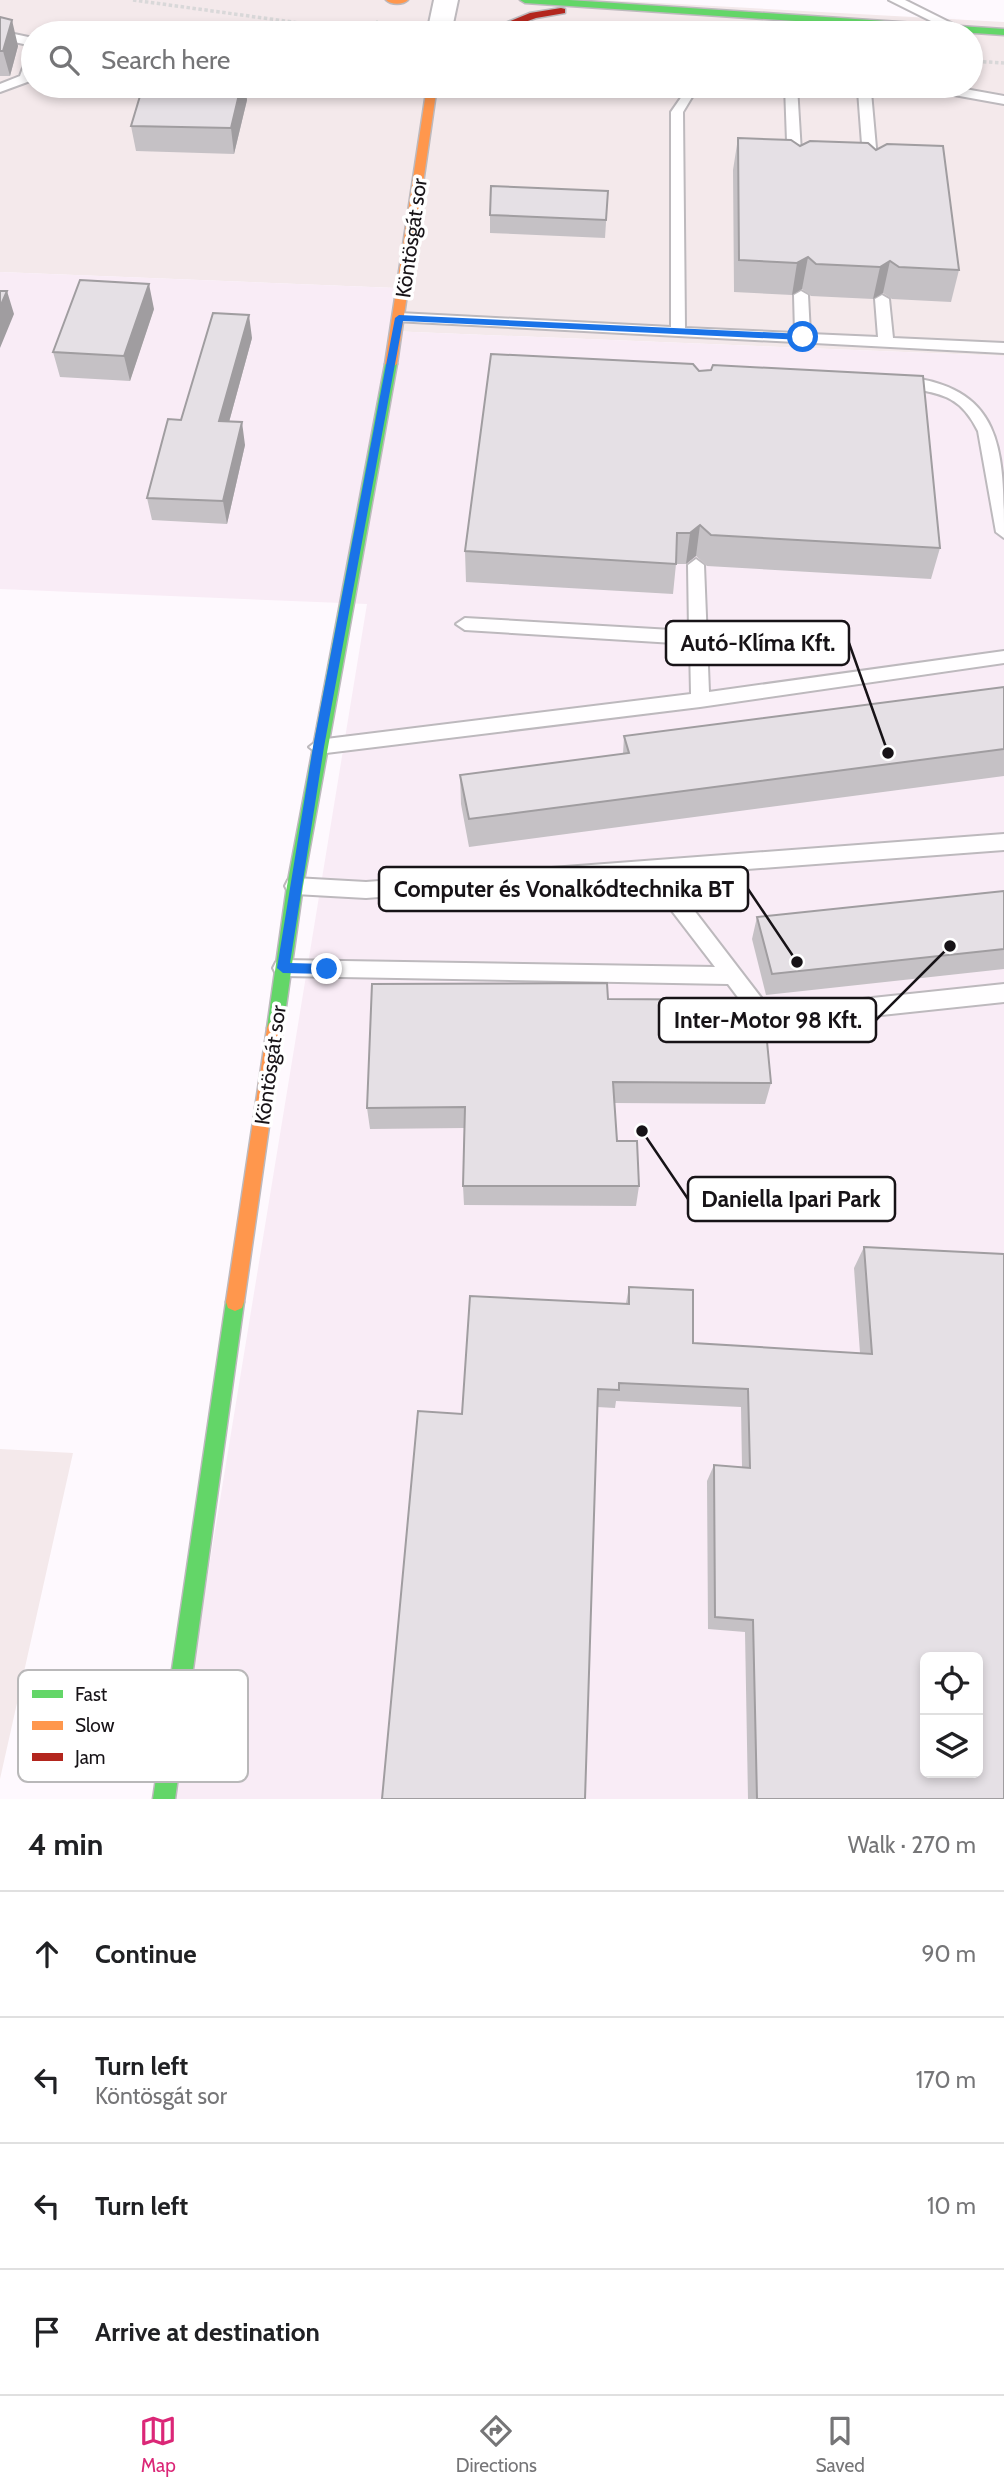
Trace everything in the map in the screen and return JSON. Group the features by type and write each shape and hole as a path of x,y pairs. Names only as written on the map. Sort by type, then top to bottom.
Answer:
{"street":[{"path":"391,0 403,0"},
{"path":"442,21 446,0"},
{"path":"526,0 599,2 843,21"},
{"path":"518,21 534,15 599,2"},
{"path":"983,31 1004,32"},
{"name":"Köntösgát sor","path":"182,1670 295,887 318,747 399,318 430,98"}],"lane":[{"path":"895,0 940,21"},
{"path":"0,35 21,39"},
{"path":"0,89 21,80"},
{"path":"983,96 1004,100"},
{"path":"678,331 677,112 683,98"},
{"path":"792,98 796,172"},
{"path":"865,98 872,176"},
{"path":"801,295 803,337"},
{"path":"882,299 886,342"},
{"path":"399,318 1004,348"},
{"path":"886,380 925,383 948,390 967,401 980,415 986,431 1004,532"},
{"path":"696,565 700,700"},
{"path":"465,624 698,638"},
{"path":"318,747 700,700 1004,657"},
{"path":"295,887 366,890 1004,842"},
{"path":"650,868 759,1010 778,1017 1004,993"},
{"path":"283,968 732,976"}],"path":[{"path":"133,0 285,21"},
{"path":"983,62 1004,63"}],"shaded area":[{"path":"0,0 604,0 1004,22 1004,356 389,331 396,288 0,272"},
{"path":"0,272 396,288 390,331 1004,356 1004,1799 171,1799 174,1782 248,1782 248,1670 192,1670 367,604 0,589"},
{"path":"0,1449 73,1453 24,1670 18,1670 18,1699 0,1779"}],"building":[{"path":"0,17 12,20 3,51 0,51"},
{"path":"139,98 238,98 231,128 131,126"},
{"path":"738,138 791,140 800,146 810,141 868,143 876,150 887,144 943,146 959,270 899,267 890,261 880,267 816,264 808,257 797,263 739,260"},
{"path":"491,186 608,191 606,220 490,215"},
{"path":"80,280 149,284 124,356 53,352"},
{"path":"0,291 7,291 0,307"},
{"path":"213,313 249,315 219,421 242,422 223,501 147,498 168,419 181,420"},
{"path":"491,354 693,364 699,371 711,370 713,365 923,376 940,548 711,535 700,525 690,533 677,533 676,564 465,551"},
{"path":"1004,687 1004,749 469,819 460,775 629,753 624,736"},
{"path":"1004,891 1004,949 772,974 757,917"},
{"path":"607,983 608,999 763,1000 771,1083 613,1082 617,1141 637,1141 639,1186 463,1186 465,1107 367,1108 372,984"},
{"path":"864,1247 1004,1254 1004,1799 757,1799 753,1620 715,1617 714,1465 750,1468 748,1389 619,1383 619,1390 598,1389 585,1799 382,1799 418,1411 462,1414 470,1296 629,1304 629,1287 693,1290 693,1343 872,1354"}],"traffic: fast":[{"path":"525,0 839,21"},
{"path":"983,31 1004,32"},
{"path":"275,1028 295,886 391,364"},
{"path":"182,1670 235,1302"},
{"path":"164,1799 166,1782"}],"traffic: slow":[{"path":"391,0 403,0"},
{"path":"391,364 430,98"},
{"path":"235,1302 275,1028"}],"traffic: jam":[{"path":"518,21 534,15 561,11"}],"place":[{"name":"Autó-Klíma Kft.","path":"888,753"},
{"name":"Inter-Motor 98 Kft.","path":"950,946"},
{"name":"Computer és Vonalkódtechnika BT","path":"797,962"},
{"name":"Daniella Ipari Park","path":"642,1131"}],"route":[{"path":"327,969 283,968 318,747 399,318 803,337"}]}
